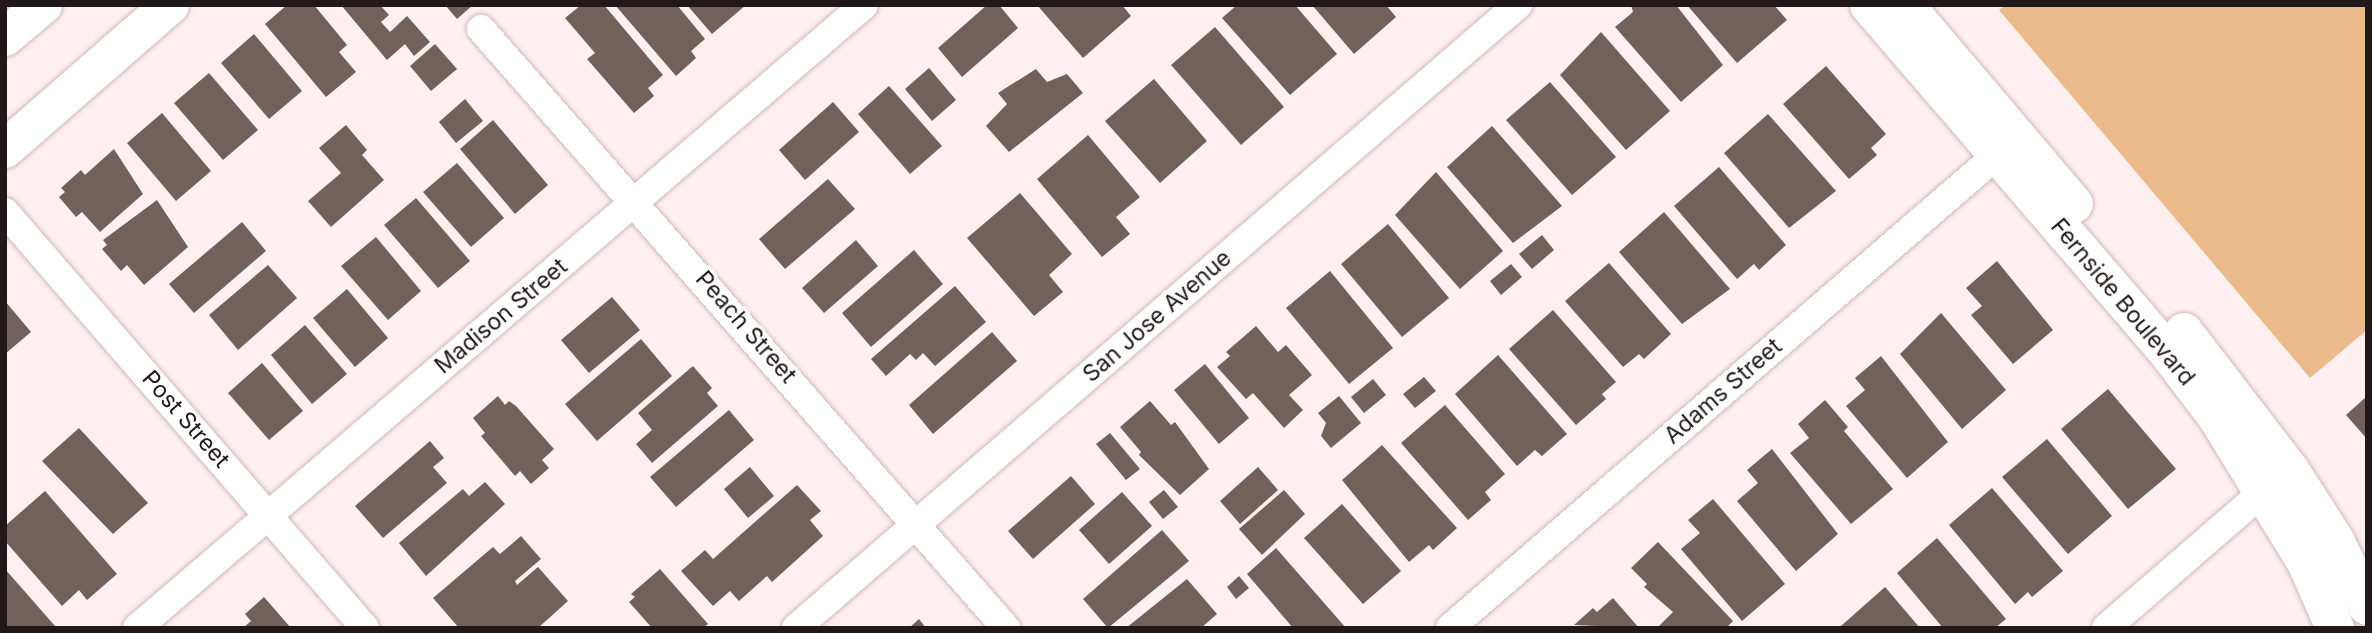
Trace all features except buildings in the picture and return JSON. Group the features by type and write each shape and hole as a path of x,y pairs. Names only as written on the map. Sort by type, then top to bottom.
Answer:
{"main road":[{"path":"5,37 43,5"},
{"path":"5,149 170,5"},
{"name":"Fernside Boulevard","path":"1869,5 2166,350 2217,417 2336,542 2367,606"},
{"name":"Fernside Boulevard","path":"1905,5 2238,398 2276,481 2306,562 2335,628"}],"street":[{"name":"Madison Street","path":"137,628 864,5"},
{"name":"San Jose Avenue","path":"796,628 1518,5"},
{"name":"Peach Street","path":"481,29 636,201 1006,628"},
{"name":"Adams Street","path":"1450,628 1997,155"},
{"name":"Post Street","path":"5,212 365,628"},
{"path":"2106,628 2276,481"},
{"path":"2358,628 2367,621"}],"shaded area":[{"path":"2005,5 2367,5 2367,330 2310,378 1999,10"}]}
